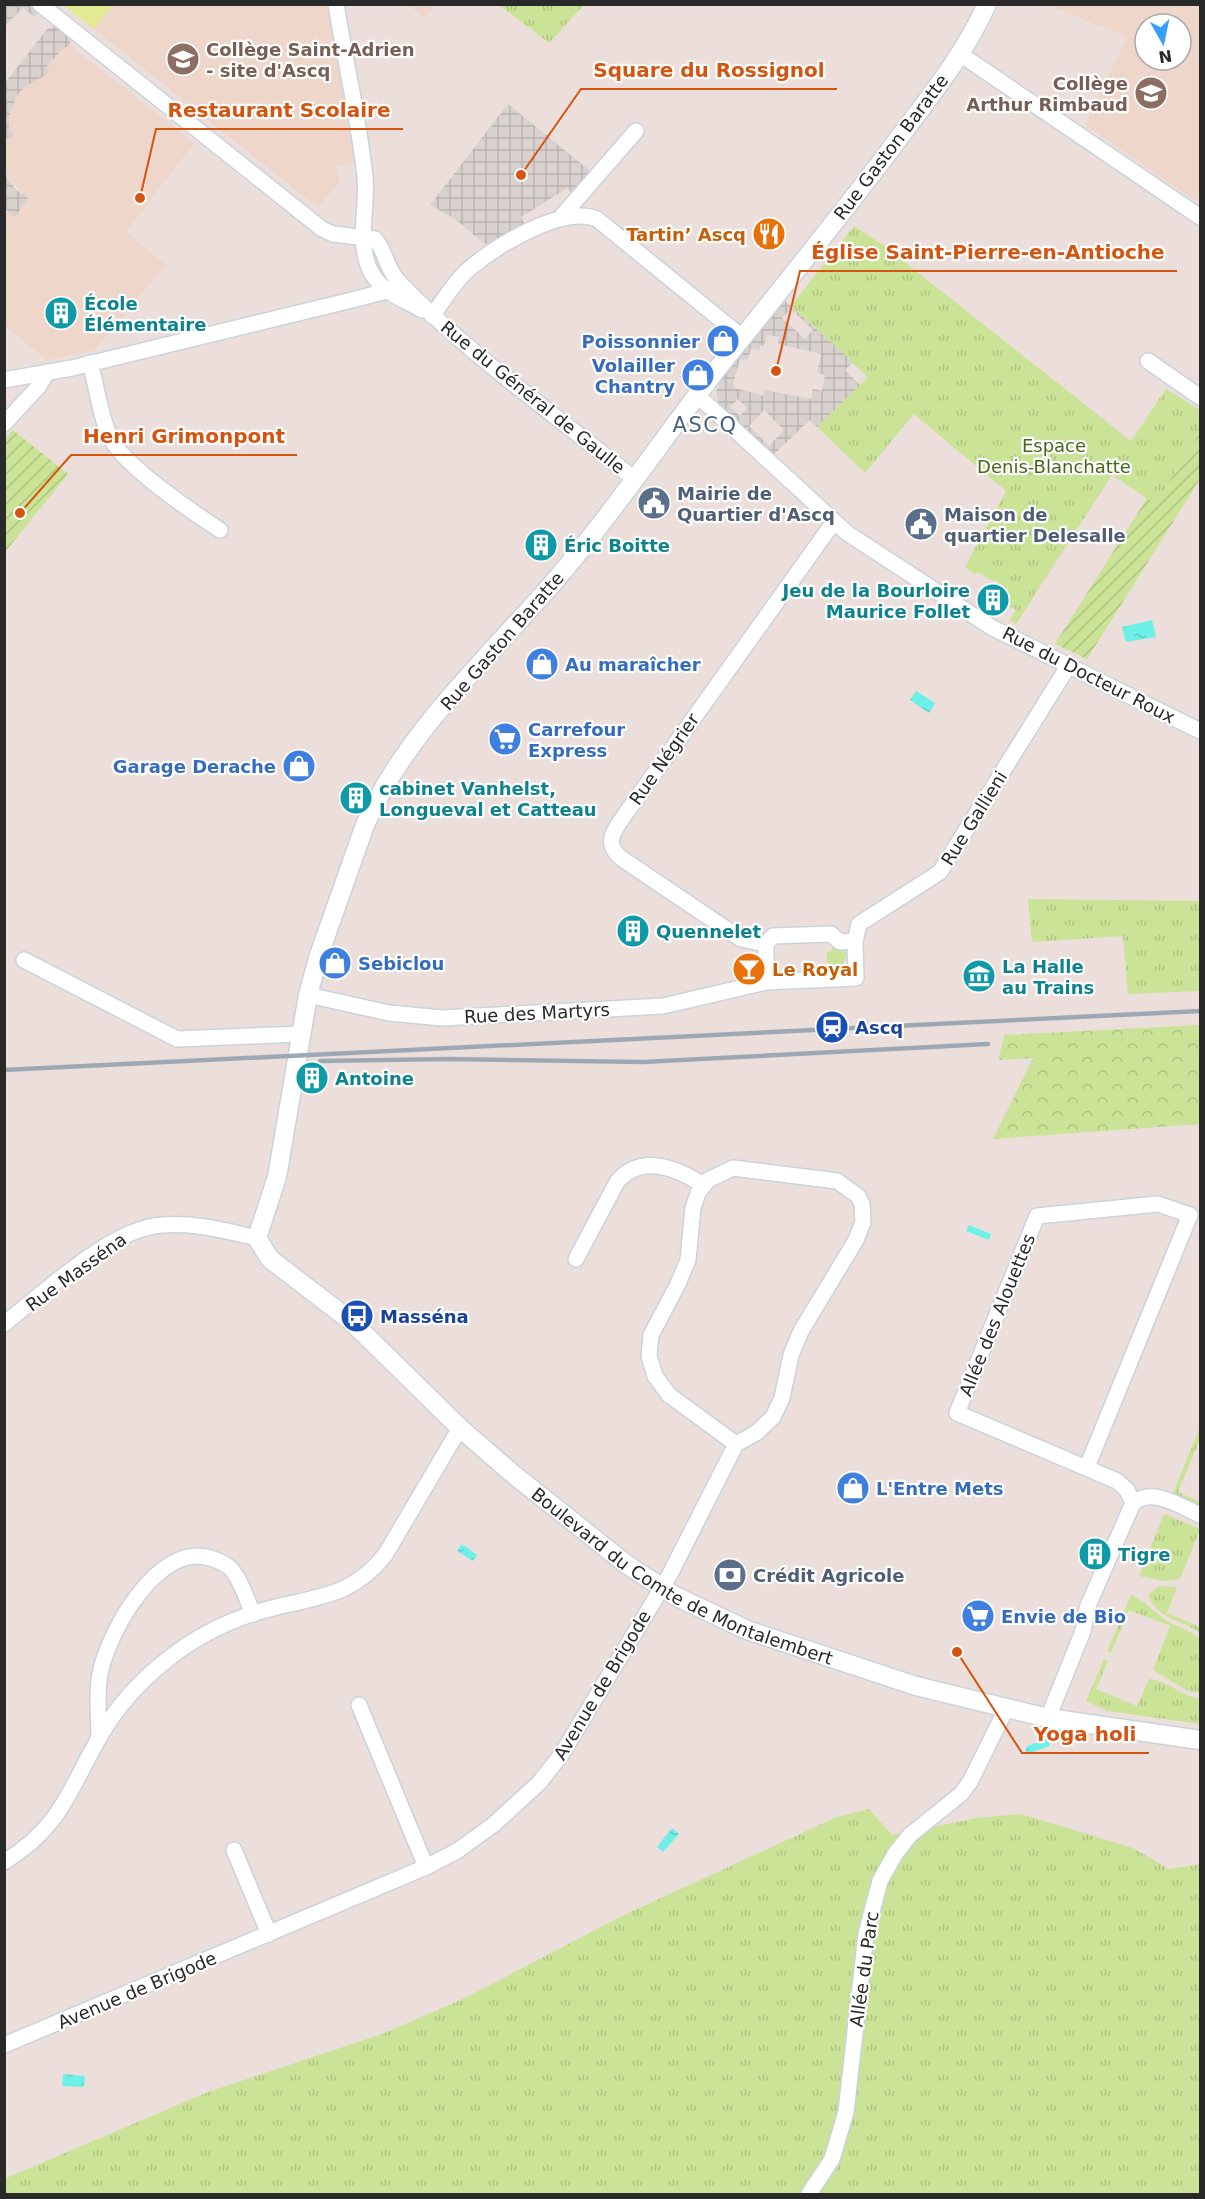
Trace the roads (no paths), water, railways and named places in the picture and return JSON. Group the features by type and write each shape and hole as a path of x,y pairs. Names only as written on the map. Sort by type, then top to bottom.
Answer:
{"street":[{"path":"40,4 322,229 333,234 364,237 364,170 336,4"},
{"name":"Rue Gaston Baratte","path":"257,1238 277,1177 300,1034 319,955 365,825 404,758 463,683 560,574 742,337 867,180 960,54 987,4"},
{"path":"960,54 1200,217"},
{"path":"436,310 459,280 484,259 520,237 562,216 636,131"},
{"path":"562,216 586,215 597,219 742,337"},
{"name":"Rue du Général de Gaulle","path":"436,310 386,291 370,269 364,237 377,241 387,266 400,283 436,310 509,381 634,479"},
{"path":"4,380 90,363 386,291 400,283"},
{"path":"1148,361 1200,397"},
{"path":"90,363 107,429 116,446 188,508 220,530"},
{"path":"4,424 39,386 47,372"},
{"name":"Rue du Docteur Roux","path":"698,395 833,523 991,627 1200,731"},
{"name":"Rue Négrier","path":"766,944 741,939 621,858 610,846 610,839 619,823 833,523"},
{"name":"Rue Gallieni","path":"855,941 856,928 863,919 940,872 1068,666"},
{"path":"766,982 766,944 773,936 831,934 840,942 855,941"},
{"name":"Rue des Martyrs","path":"308,995 389,1013 442,1018 672,1005 766,982 856,978 855,941"},
{"path":"24,960 177,1039 300,1034"},
{"path":"576,1259 617,1182 627,1172 648,1166 669,1167 703,1185"},
{"path":"733,1168 837,1181 858,1196 863,1212 856,1240 796,1343 782,1398 773,1417 756,1433 736,1444 669,1395 655,1376 649,1356 651,1335 677,1286 687,1260 693,1208 703,1185 716,1175 733,1168"},
{"name":"Allée des Alouettes","path":"1087,1467 1190,1215 1168,1206 1158,1204 1037,1216 957,1413 1120,1483 1127,1490 1132,1503"},
{"name":"Rue Masséna","path":"4,1324 98,1251 133,1231 161,1224 182,1224 257,1238"},
{"name":"Boulevard du Comte de Montalembert","path":"257,1238 270,1259 351,1321 460,1428 578,1527 661,1588 747,1630 916,1686 1048,1718 1200,1740"},
{"path":"4,1862 28,1846 52,1823 71,1794 99,1738 124,1702 144,1679 168,1659 210,1630 253,1614 330,1596 348,1589 373,1570 385,1555 460,1428"},
{"name":"Avenue de Brigode","path":"4,2045 426,1867 476,1838 539,1783 580,1728 661,1588 736,1444"},
{"path":"1048,1718 1083,1631 1087,1608 1132,1503 1141,1498 1158,1497 1200,1515"},
{"path":"99,1738 99,1684 106,1654 133,1600 168,1566 193,1556 204,1556 224,1563 236,1576 253,1614"},
{"path":"359,1705 426,1867"},
{"name":"Allée du Parc","path":"809,2194 832,2159 846,2112 866,1934 880,1881 895,1854 910,1835 961,1794 970,1782 1006,1709"},
{"path":"234,1850 269,1934"}],"water":[{"path":"1152,620 1156,637 1126,642 1122,627"},
{"path":"916,691 935,703 929,713 910,700"},
{"path":"969,1225 991,1234 989,1240 966,1231"},
{"path":"462,1544 477,1555 473,1561 457,1551"},
{"path":"1047,1738 1050,1746 1026,1754 1026,1747"},
{"path":"672,1828 679,1834 663,1852 657,1847"},
{"path":"63,2074 85,2076 84,2087 62,2086"}],"railway":[{"path":"4,1070 1200,1011"},
{"path":"320,1061 450,1059 643,1062 988,1044"}],"place":[{"name":"Collège Saint-Adrien - site d'Ascq","path":"183,59"},
{"name":"Collège Arthur Rimbaud","path":"1151,93"},
{"name":"Square du Rossignol","path":"521,175"},
{"name":"Restaurant Scolaire","path":"140,198"},
{"name":"Tartin’ Ascq","path":"769,234"},
{"name":"École Élémentaire","path":"61,313"},
{"name":"Poissonnier","path":"723,341"},
{"name":"Église Saint-Pierre-en-Antioche","path":"776,371"},
{"name":"Volailler Chantry","path":"698,375"},
{"name":"Mairie de Quartier d'Ascq","path":"654,503"},
{"name":"Henri Grimonpont","path":"20,513"},
{"name":"Maison de quartier Delesalle","path":"921,524"},
{"name":"Éric Boitte","path":"541,545"},
{"name":"Jeu de la Bourloire Maurice Follet","path":"993,600"},
{"name":"Au maraîcher","path":"542,664"},
{"name":"Carrefour Express","path":"505,739"},
{"name":"Garage Derache","path":"299,766"},
{"name":"cabinet Vanhelst, Longueval et Catteau","path":"356,798"},
{"name":"Quennelet","path":"633,931"},
{"name":"Sebiclou","path":"335,963"},
{"name":"Le Royal","path":"749,969"},
{"name":"La Halle au Trains","path":"979,976"},
{"name":"Ascq","path":"832,1027"},
{"name":"Antoine","path":"312,1078"},
{"name":"Masséna","path":"357,1316"},
{"name":"L'Entre Mets","path":"853,1488"},
{"name":"Tigre","path":"1095,1554"},
{"name":"Crédit Agricole","path":"730,1575"},
{"name":"Envie de Bio","path":"978,1616"},
{"name":"Yoga holi","path":"957,1652"}],"district":[{"name":"ASCQ","path":"705,425"}],"park label":[{"name":"Espace Denis-Blanchatte","path":"1054,455"}]}
